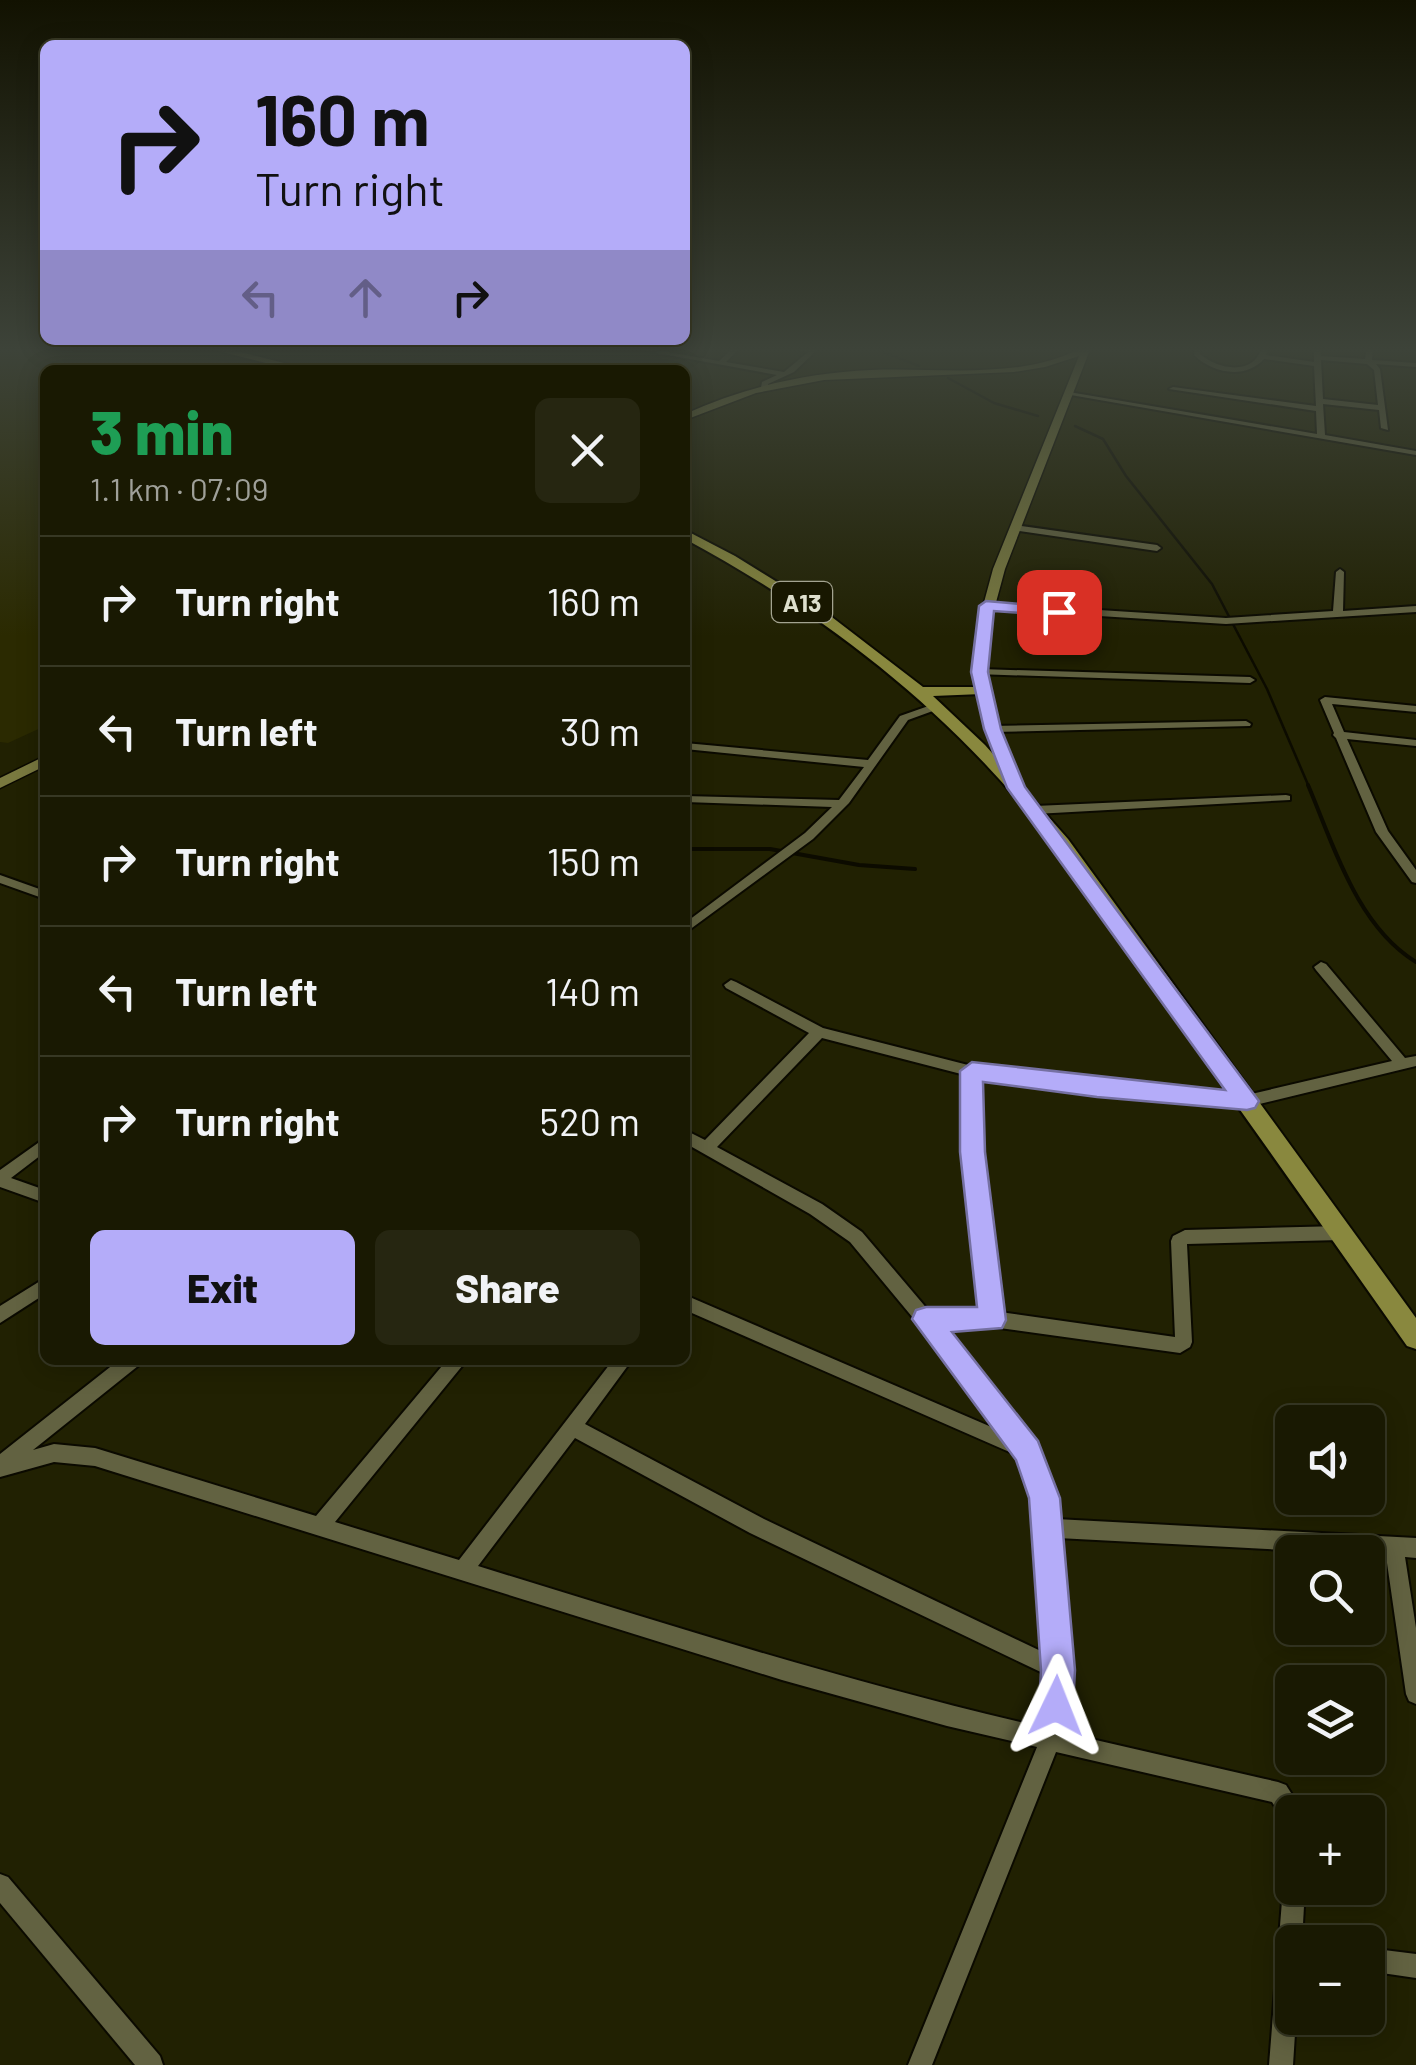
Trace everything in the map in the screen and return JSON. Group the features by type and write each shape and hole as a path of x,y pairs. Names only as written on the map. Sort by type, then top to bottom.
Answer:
{"highway":[{"name":"A13","path":"690,541 880,669 915,688 1016,788 1416,1338"},
{"path":"915,688 982,690"}],"main road":[{"path":"1016,788 992,729 982,690 986,606 1049,443"},
{"path":"0,775 40,755"},
{"path":"0,784 40,763"}],"street":[{"path":"1359,443 1416,453"},
{"path":"1015,528 1158,548"},
{"path":"1338,615 1340,572"},
{"path":"986,606 1226,621 1416,610"},
{"path":"980,672 1250,680"},
{"path":"1416,709 1327,698 1338,735 1382,832 1416,879"},
{"path":"690,924 809,836 842,804 904,718 937,706"},
{"path":"992,729 1246,724"},
{"path":"1338,735 1416,743"},
{"path":"690,746 872,764"},
{"path":"1034,810 1286,798"},
{"path":"690,799 842,804"},
{"path":"0,879 40,893"},
{"path":"731,985 819,1032 972,1071 1097,1088 1247,1101 1409,1062 1321,966"},
{"path":"706,1148 819,1032"},
{"path":"972,1071 973,1152 992,1320"},
{"path":"690,1139 816,1209 856,1236 926,1319 1028,1452 1045,1498 1058,1670 1050,1741 920,2065"},
{"path":"40,1147 3,1172 40,1195"},
{"path":"926,1319 992,1320 1180,1345 1184,1342 1179,1241 1185,1237 1341,1233"},
{"path":"0,1314 40,1288"},
{"path":"690,1304 1028,1452"},
{"path":"0,1466 126,1365"},
{"path":"320,1526 454,1365"},
{"path":"463,1570 619,1365"},
{"path":"571,1426 757,1526 1058,1670"},
{"path":"0,1466 54,1453 95,1456 782,1670 1050,1741 1279,1795"},
{"path":"1048,1528 1416,1548"},
{"path":"1394,1547 1416,1694"},
{"path":"0,1885 151,2065"},
{"path":"1385,1962 1416,1966"},
{"path":"1281,2065 1284,2035"}],"shaded area":[{"path":"0,443 40,443 40,728 8,743 0,742"}],"waterway":[{"path":"1106,443 1126,476 1212,584 1267,689 1309,787"},
{"path":"1308,785 1363,906 1395,947 1416,962"},
{"path":"690,849 770,849 859,865 915,869"}],"route":[{"path":"1056,1706 1058,1670 1045,1498 1028,1452 926,1319 992,1320 973,1152 972,1071 1097,1088 1247,1101 1016,788 992,729 980,672 986,606 1059,612"}]}
